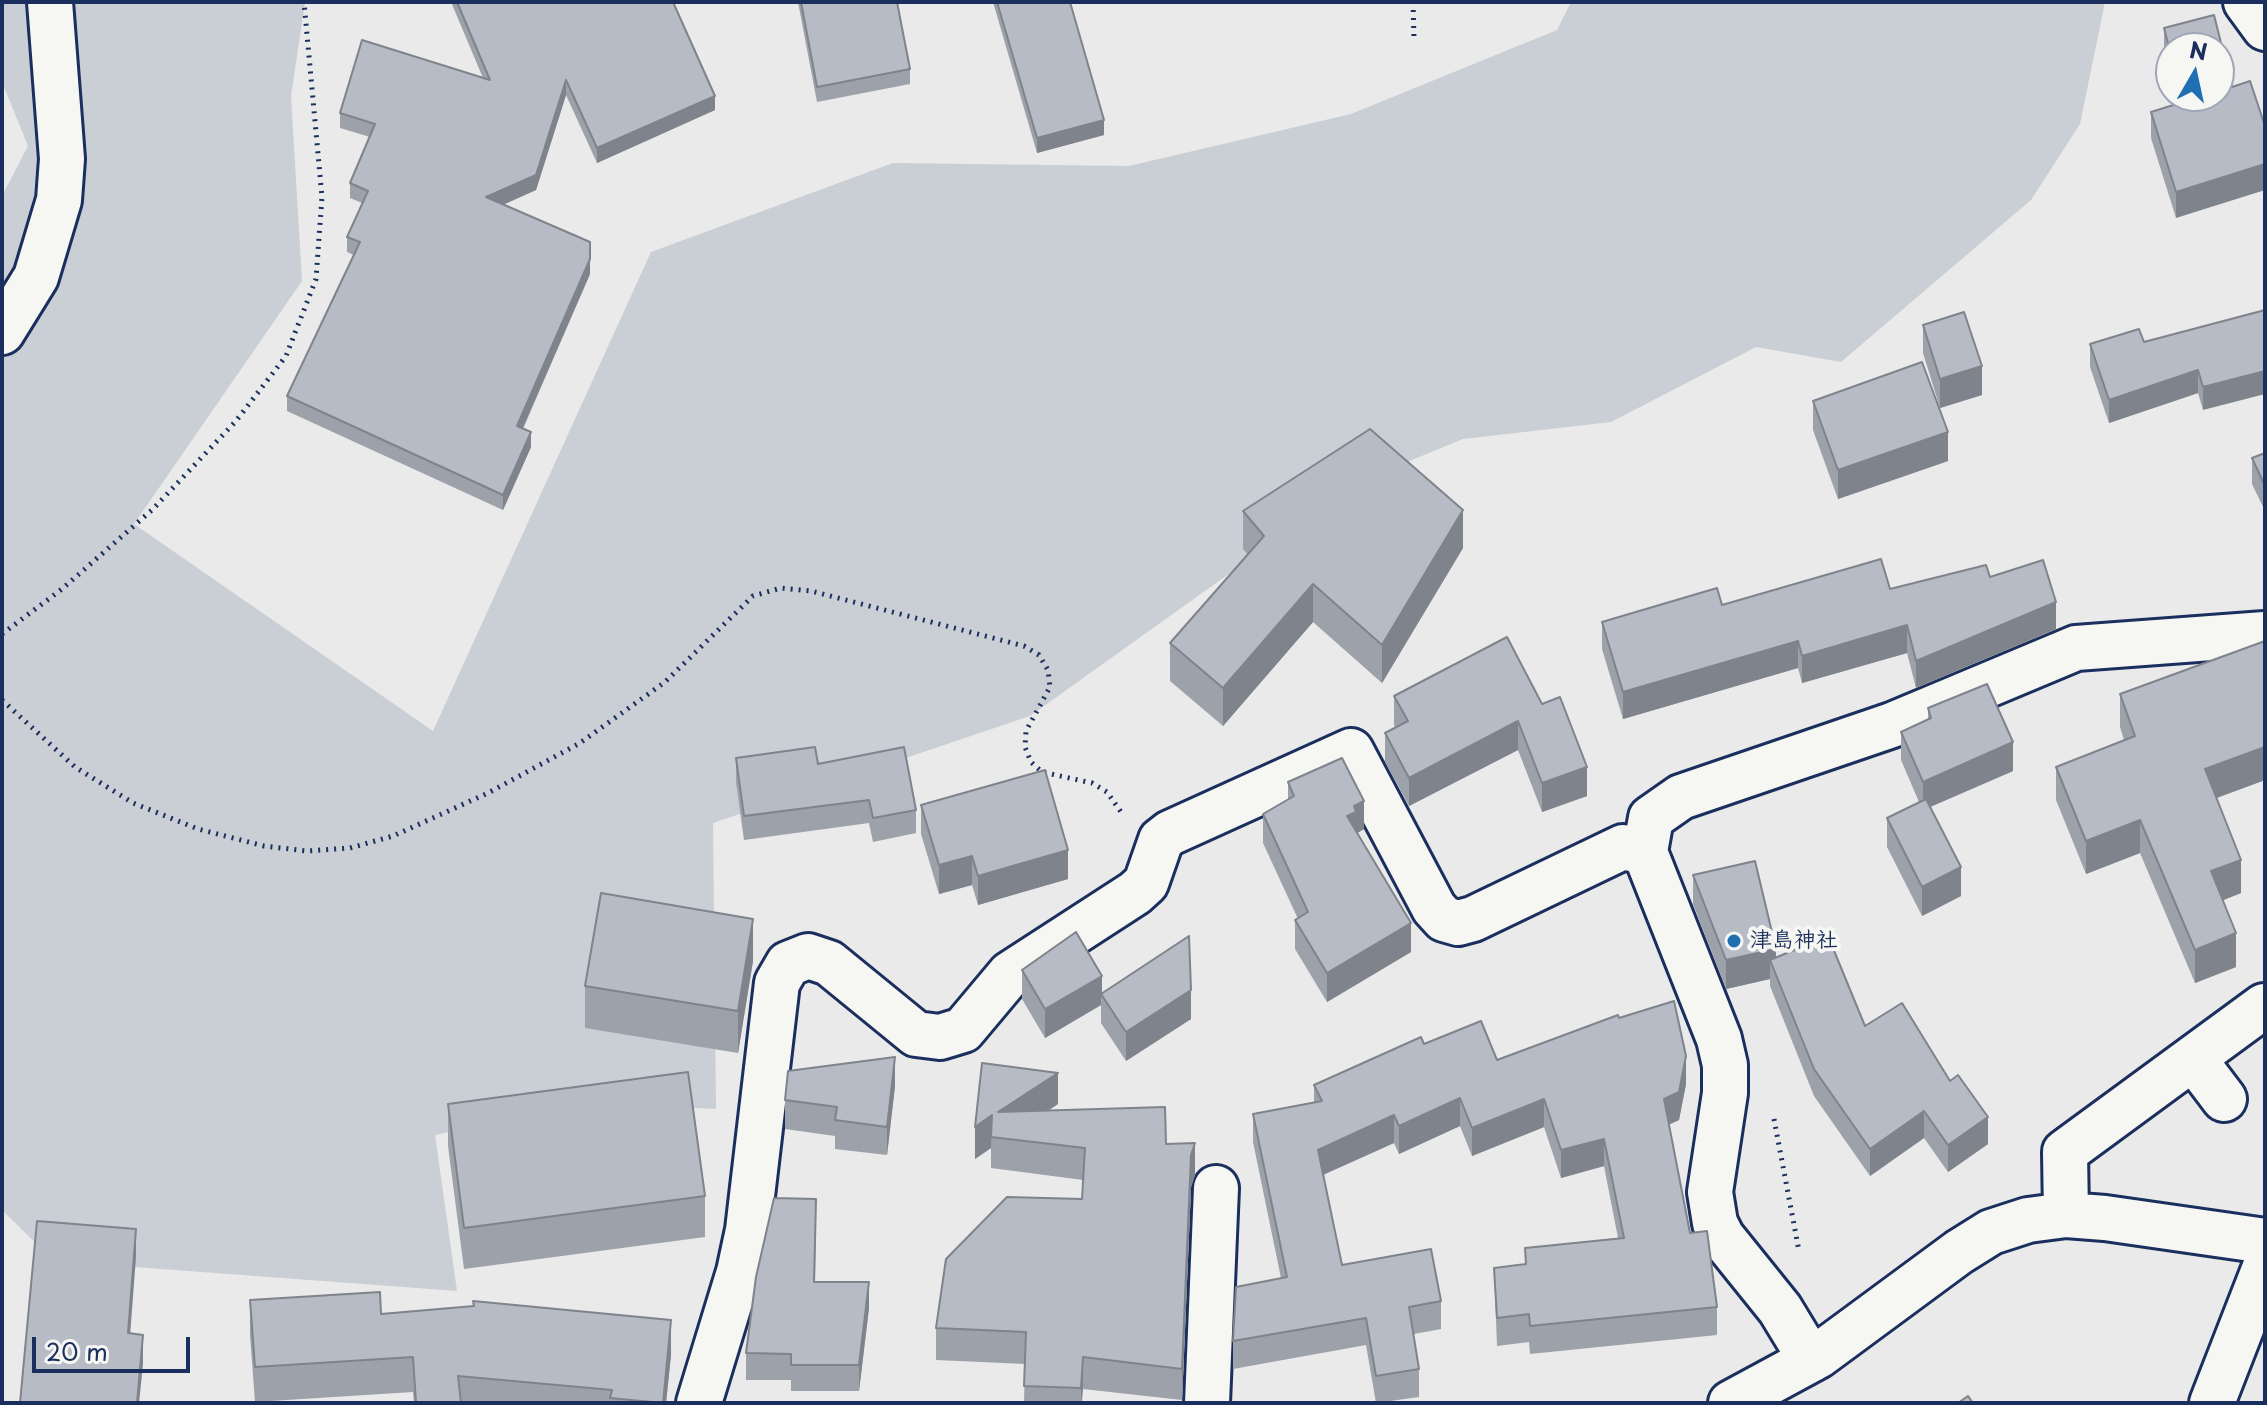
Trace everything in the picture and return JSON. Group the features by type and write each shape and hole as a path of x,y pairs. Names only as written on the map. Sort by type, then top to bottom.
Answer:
{"street":[{"path":"2,332 36,277 59,200 62,159 50,2"},
{"path":"2246,2 2265,28"},
{"path":"1811,1360 1780,1309 1722,1237 1715,1223 1710,1192 1725,1093 1725,1065 1719,1039 1645,852 1651,818 1681,797 1892,725 2076,648 2265,634"},
{"path":"699,1403 731,1299 748,1230 777,983 788,964 808,956 829,963 916,1034 940,1037 963,1030 1010,974 1146,883 1156,851 1170,833 1351,751 1434,908 1444,919 1458,923 1473,919 1623,847 1645,852"},
{"path":"2066,1215 2065,1152 2264,1006"},
{"path":"2193,1058 2224,1099"},
{"path":"1207,1403 1216,1188"},
{"path":"1731,1403 1811,1360 1991,1232 2028,1220 2066,1215 2265,1241"},
{"path":"2212,1403 2265,1267"}],"path":[{"path":"2,634 62,589 153,509 236,421 286,356 316,279 322,197 304,2"},
{"path":"1413,2 1414,38"},
{"path":"2,700 75,767 133,803 198,829 264,846 307,851 350,848 393,836 488,793 580,743 665,682 753,596 781,588 811,591 1024,646 1039,655 1048,670 1050,687 1026,731 1025,747 1031,762 1042,772 1092,783 1107,792 1142,844 1156,851"},
{"path":"1771,1106 1807,1290 1780,1309"}],"shaded area":[{"path":"2,2 305,2 291,96 302,281 134,524 433,731 651,252 893,163 1129,166 1351,114 1557,30 1571,2 2105,2 2080,124 2031,200 1841,362 1756,347 1611,422 1463,439 1356,483 1030,716 713,823 716,1109 584,1102 435,1135 457,1291 54,1261 2,1210 2,196 28,146 2,82"}],"building":[{"path":"457,2 673,2 715,96 597,148 566,80 536,175 486,197 590,242 590,259 517,426 531,432 503,495 287,396 360,242 347,237 368,191 350,183 375,124 340,113 362,40 490,80"},
{"path":"801,2 897,2 910,69 817,87"},
{"path":"997,2 1070,2 1104,120 1037,138"},
{"path":"2214,15 2218,32 2165,32 2164,28"},
{"path":"2250,81 2265,126 2265,164 2176,192 2151,112 2235,112 2235,86"},
{"path":"2265,310 2265,371 2203,387 2198,370 2109,400 2090,344 2139,329 2144,342"},
{"path":"1964,312 1982,366 1940,379 1923,325"},
{"path":"1922,362 1948,432 1838,470 1813,401"},
{"path":"1370,429 1463,510 1382,645 1313,584 1223,688 1170,643 1264,536 1243,511"},
{"path":"2265,453 2265,486 2252,458"},
{"path":"1881,559 1890,589 1986,565 1990,577 2043,560 2056,602 1916,661 1907,625 1802,656 1798,641 1623,692 1602,622 1717,588 1722,605"},
{"path":"1507,637 1542,704 1560,697 1587,767 1542,783 1518,721 1409,778 1385,733 1408,721 1394,696"},
{"path":"2265,641 2265,747 2205,769 2241,860 2211,871 2236,933 2195,950 2140,820 2086,841 2056,767 2135,736 2120,694"},
{"path":"1987,684 2013,742 1923,782 1901,732 1931,718 1928,708"},
{"path":"815,747 818,764 904,747 916,810 873,818 869,800 744,816 736,758"},
{"path":"1342,758 1364,801 1354,806 1356,812 1347,816 1411,923 1327,973 1295,920 1308,912 1263,814 1294,796 1288,782"},
{"path":"1045,770 1068,850 978,876 972,856 939,865 921,805"},
{"path":"1926,799 1961,867 1922,887 1887,818"},
{"path":"1755,861 1776,949 1726,960 1693,875"},
{"path":"601,893 753,919 738,1011 585,986"},
{"path":"1076,932 1102,976 1045,1009 1022,970"},
{"path":"1189,936 1191,990 1126,1032 1101,994"},
{"path":"1828,936 1865,1026 1902,1003 1950,1081 1958,1075 1988,1117 1948,1145 1924,1111 1870,1149 1814,1069 1770,960"},
{"path":"1674,1001 1686,1056 1679,1092 1664,1099 1690,1233 1707,1231 1717,1307 1530,1326 1529,1314 1497,1318 1494,1268 1526,1264 1525,1248 1624,1238 1604,1139 1561,1150 1544,1099 1472,1128 1460,1098 1399,1126 1394,1115 1318,1150 1342,1265 1431,1249 1441,1301 1409,1307 1419,1369 1376,1376 1366,1318 1233,1341 1236,1287 1287,1277 1253,1114 1322,1101 1314,1085 1421,1037 1424,1044 1481,1021 1497,1060 1618,1015 1619,1018"},
{"path":"895,1057 887,1127 835,1120 837,1107 785,1100 788,1071"},
{"path":"982,1063 1058,1073 998,1112 1165,1107 1166,1144 1195,1143 1191,1155 1182,1369 1083,1357 1081,1388 1024,1386 1026,1332 936,1328 946,1259 1007,1197 1082,1199 1085,1148 991,1137 992,1115 975,1127"},
{"path":"688,1072 705,1196 464,1228 448,1104"},
{"path":"774,1198 816,1199 814,1282 869,1282 859,1365 791,1365 791,1354 746,1353 756,1277"},
{"path":"37,1221 136,1229 128,1333 143,1335 137,1403 20,1403"},
{"path":"380,1292 381,1314 474,1306 473,1301 671,1320 663,1403 610,1398 612,1390 458,1376 461,1403 416,1403 413,1357 255,1367 250,1300"},
{"path":"1968,1396 1973,1403 1958,1403"}],"place":[{"name":"津島神社","path":"1734,941"}]}
